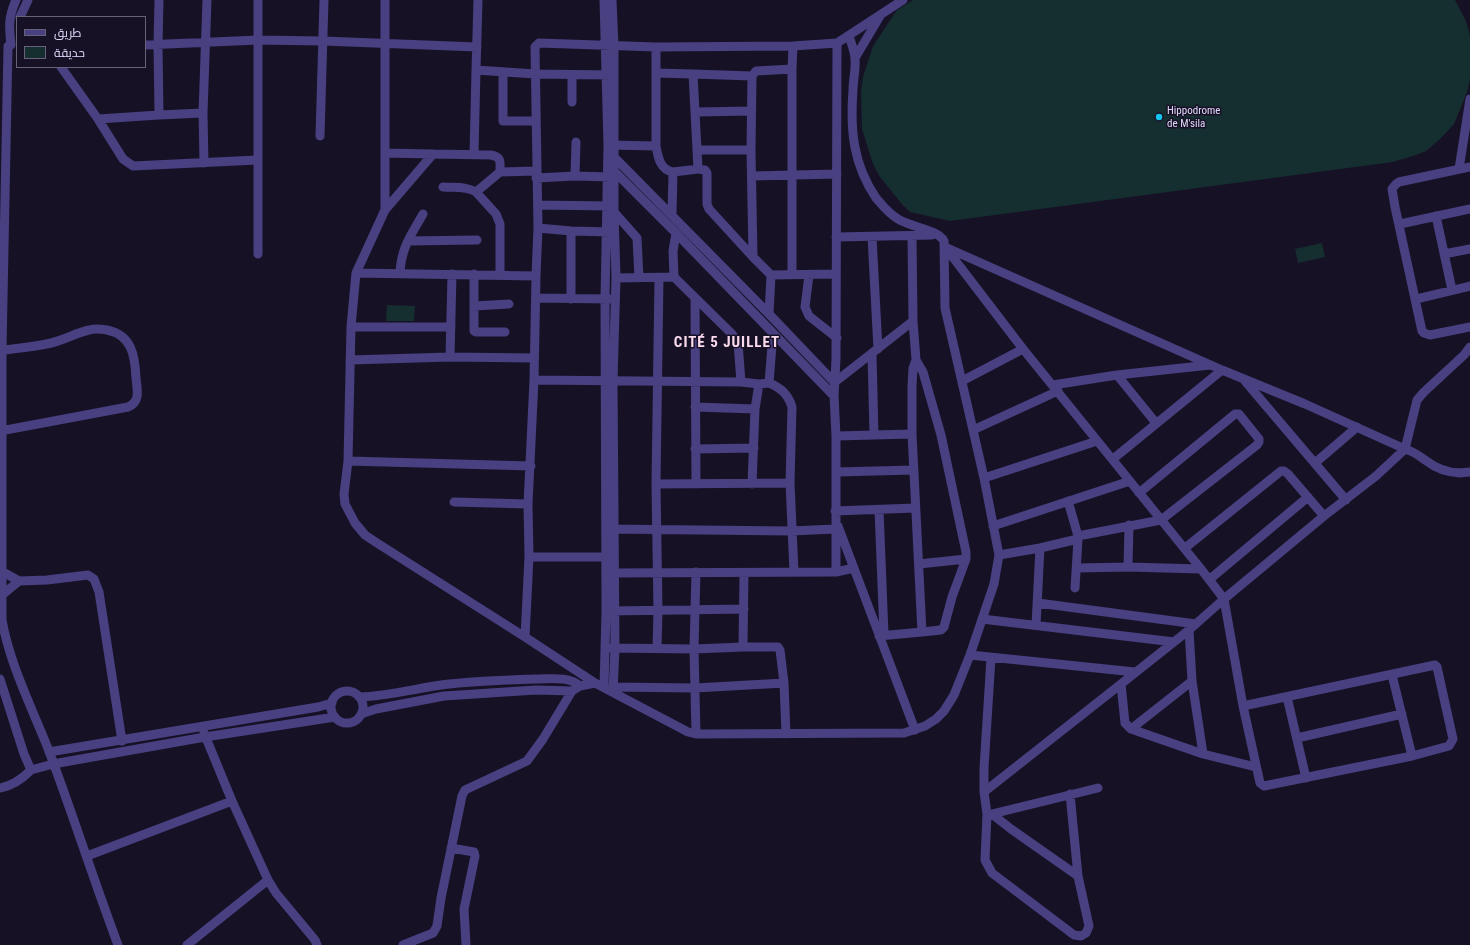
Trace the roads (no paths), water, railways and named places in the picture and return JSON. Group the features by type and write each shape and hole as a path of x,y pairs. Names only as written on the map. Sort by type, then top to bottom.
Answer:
{"street":[{"path":"16,0 9,18 9,46 3,66 4,270 1,350 2,620 5,637 12,659 49,752 118,945"},
{"path":"20,16 28,0"},
{"path":"159,0 159,115"},
{"path":"204,163 203,113 207,43 207,0"},
{"path":"258,0 258,254"},
{"path":"320,136 324,0"},
{"path":"385,0 385,210"},
{"path":"474,154 478,0"},
{"path":"604,0 610,46"},
{"path":"610,689 605,648 610,611 610,381 605,299 612,208 610,46 612,0"},
{"path":"525,637 529,557 528,504 531,466 538,228 535,47 539,43 656,47 793,46 837,43 903,0"},
{"path":"855,58 881,14"},
{"path":"433,154 385,210 356,272 351,327 348,461 344,494 345,504 354,523 365,535 595,683 610,689 688,732 696,734 904,733 915,730 925,726 944,711 954,695 970,655 994,584 999,555 984,478 944,303 944,241 939,235 898,220 882,204 868,184 856,154 852,136 855,58 849,36"},
{"path":"146,45 258,40 476,47"},
{"path":"836,572 836,436 834,396 837,338 837,43"},
{"path":"792,274 793,46"},
{"path":"656,47 656,146 659,160 665,169 673,172 702,168 705,170 707,173 707,204 709,209 770,275 769,314"},
{"path":"62,68 98,119 123,159 133,166 258,160"},
{"path":"753,257 751,150 752,76 756,71 792,69"},
{"path":"476,70 535,74 610,75"},
{"path":"503,72 503,121 536,121"},
{"path":"656,73 752,76"},
{"path":"693,74 698,169"},
{"path":"572,75 572,102"},
{"path":"1459,169 1467,140 1470,99"},
{"path":"696,112 751,111"},
{"path":"98,119 203,113"},
{"path":"575,176 576,142"},
{"path":"611,145 656,146"},
{"path":"611,145 615,158 674,225 771,331 834,396"},
{"path":"698,150 751,150"},
{"path":"385,153 474,154 497,156 500,161 500,172"},
{"path":"612,175 615,158"},
{"path":"1470,167 1396,184 1392,189 1421,328 1424,333 1430,335 1470,327"},
{"path":"476,192 500,172 536,175 612,175 674,225 769,314 835,382"},
{"path":"673,172 674,277 732,334 738,343 741,382"},
{"path":"752,176 837,174"},
{"path":"443,187 467,188 476,192 496,214 500,224 500,275"},
{"path":"538,205 612,208 637,238 639,278"},
{"path":"1400,224 1470,209"},
{"path":"400,273 400,260 408,241 423,214"},
{"path":"1436,216 1452,290"},
{"path":"538,228 610,232"},
{"path":"570,299 571,231"},
{"path":"610,232 616,278 610,381"},
{"path":"836,237 939,235"},
{"path":"912,236 913,321 916,360 913,368 912,386 912,434 922,632"},
{"path":"872,237 875,351 874,435"},
{"path":"408,241 477,240"},
{"path":"945,247 1023,349 1202,569 1224,599 1243,706 1260,783 1264,786 1412,756 1449,746 1453,739 1437,667 1435,665 1243,706"},
{"path":"945,247 1222,370 1305,404 1412,451 1426,461 1447,472 1470,472"},
{"path":"1444,254 1470,249"},
{"path":"356,272 536,276"},
{"path":"450,357 452,274"},
{"path":"474,274 474,328 476,332 506,332"},
{"path":"770,275 836,274"},
{"path":"809,275 805,307 806,312 837,338"},
{"path":"616,278 674,277"},
{"path":"657,648 658,611 656,484 659,381 659,278"},
{"path":"1416,299 1470,286"},
{"path":"536,298 615,300"},
{"path":"695,298 696,484"},
{"path":"474,306 509,304"},
{"path":"769,383 771,331 776,321"},
{"path":"835,382 913,321"},
{"path":"351,327 451,327"},
{"path":"1,350 52,343 91,330 99,329 114,332 126,339 130,345 135,369 137,396 135,403 128,407 1,431"},
{"path":"984,792 1174,642 1324,516 1376,476 1405,449 1410,434 1417,400 1464,355 1470,347"},
{"path":"962,381 1023,349"},
{"path":"350,360 450,357 534,358"},
{"path":"882,635 943,629 952,597 966,559 966,546 940,435 923,372 916,360"},
{"path":"973,430 1055,388 1116,375 1211,365"},
{"path":"1112,459 1222,370"},
{"path":"1116,375 1156,423"},
{"path":"1244,379 1346,500"},
{"path":"534,380 741,382 759,384 769,383 779,388 789,398 792,407 790,484 794,572"},
{"path":"752,484 755,409 759,384"},
{"path":"695,407 755,409"},
{"path":"999,555 1040,548 1129,525 1161,520 1259,443 1259,439 1240,414 1234,414 1139,493"},
{"path":"1315,463 1357,427"},
{"path":"836,436 912,434"},
{"path":"984,478 1097,441"},
{"path":"695,449 754,448"},
{"path":"348,461 531,466"},
{"path":"836,472 914,470"},
{"path":"1184,548 1281,471 1288,474 1324,516"},
{"path":"993,526 1130,481"},
{"path":"656,484 790,484"},
{"path":"1210,579 1308,497"},
{"path":"1068,501 1078,537 1075,588"},
{"path":"454,502 528,504"},
{"path":"835,511 915,508"},
{"path":"879,510 882,635"},
{"path":"610,529 791,531 836,525"},
{"path":"836,525 882,635 915,730"},
{"path":"1128,567 1129,525"},
{"path":"610,529 606,557 610,573"},
{"path":"1036,625 1040,548"},
{"path":"529,557 606,557"},
{"path":"919,564 966,559"},
{"path":"1077,568 1128,567 1202,569"},
{"path":"610,573 836,572 854,568"},
{"path":"2,572 19,581 47,580 88,575 94,579 99,592 122,740"},
{"path":"696,572 694,649 696,734"},
{"path":"743,647 744,573"},
{"path":"2,595 19,581"},
{"path":"1038,603 1192,627"},
{"path":"610,611 744,609"},
{"path":"610,611 615,648 610,689"},
{"path":"982,619 1174,642"},
{"path":"1192,627 1192,682 1203,754"},
{"path":"605,648 694,649 776,647 780,649 784,683 786,734"},
{"path":"970,655 1135,672"},
{"path":"991,658 984,768 984,792 990,814 985,860 992,873 1074,935 1081,936 1086,933 1089,926 1078,876 1070,794"},
{"path":"1392,674 1412,756"},
{"path":"0,679 24,754 31,770"},
{"path":"359,697 442,685 508,680 556,679 574,681 580,686"},
{"path":"1132,729 1192,682"},
{"path":"403,945 435,931 462,796 465,790 527,761 543,739 572,691 580,686 595,683"},
{"path":"610,689 695,688 784,683"},
{"path":"1121,684 1125,723 1132,729 1203,754 1256,767"},
{"path":"361,714 376,709 444,696 536,690 572,691"},
{"path":"346,691 353,692 359,697 363,703 361,714 356,720 349,722 341,721 335,717 332,710 332,703 338,693 346,691"},
{"path":"1287,697 1306,778"},
{"path":"49,752 318,707 332,703"},
{"path":"1297,738 1402,714"},
{"path":"0,794 4,787 20,780 31,770 53,764 206,737 335,717"},
{"path":"202,726 232,801 268,880 276,893 315,940 316,945"},
{"path":"990,814 1098,788"},
{"path":"87,856 232,801"},
{"path":"990,814 1078,876"},
{"path":"451,848 474,852 475,856 464,908 466,945"},
{"path":"187,945 199,941 268,880"}],"place":[{"name":"Hippodrome de M'sila","path":"1159,117"}],"district":[{"name":"CITÉ 5 JUILLET","path":"727,343"}]}
